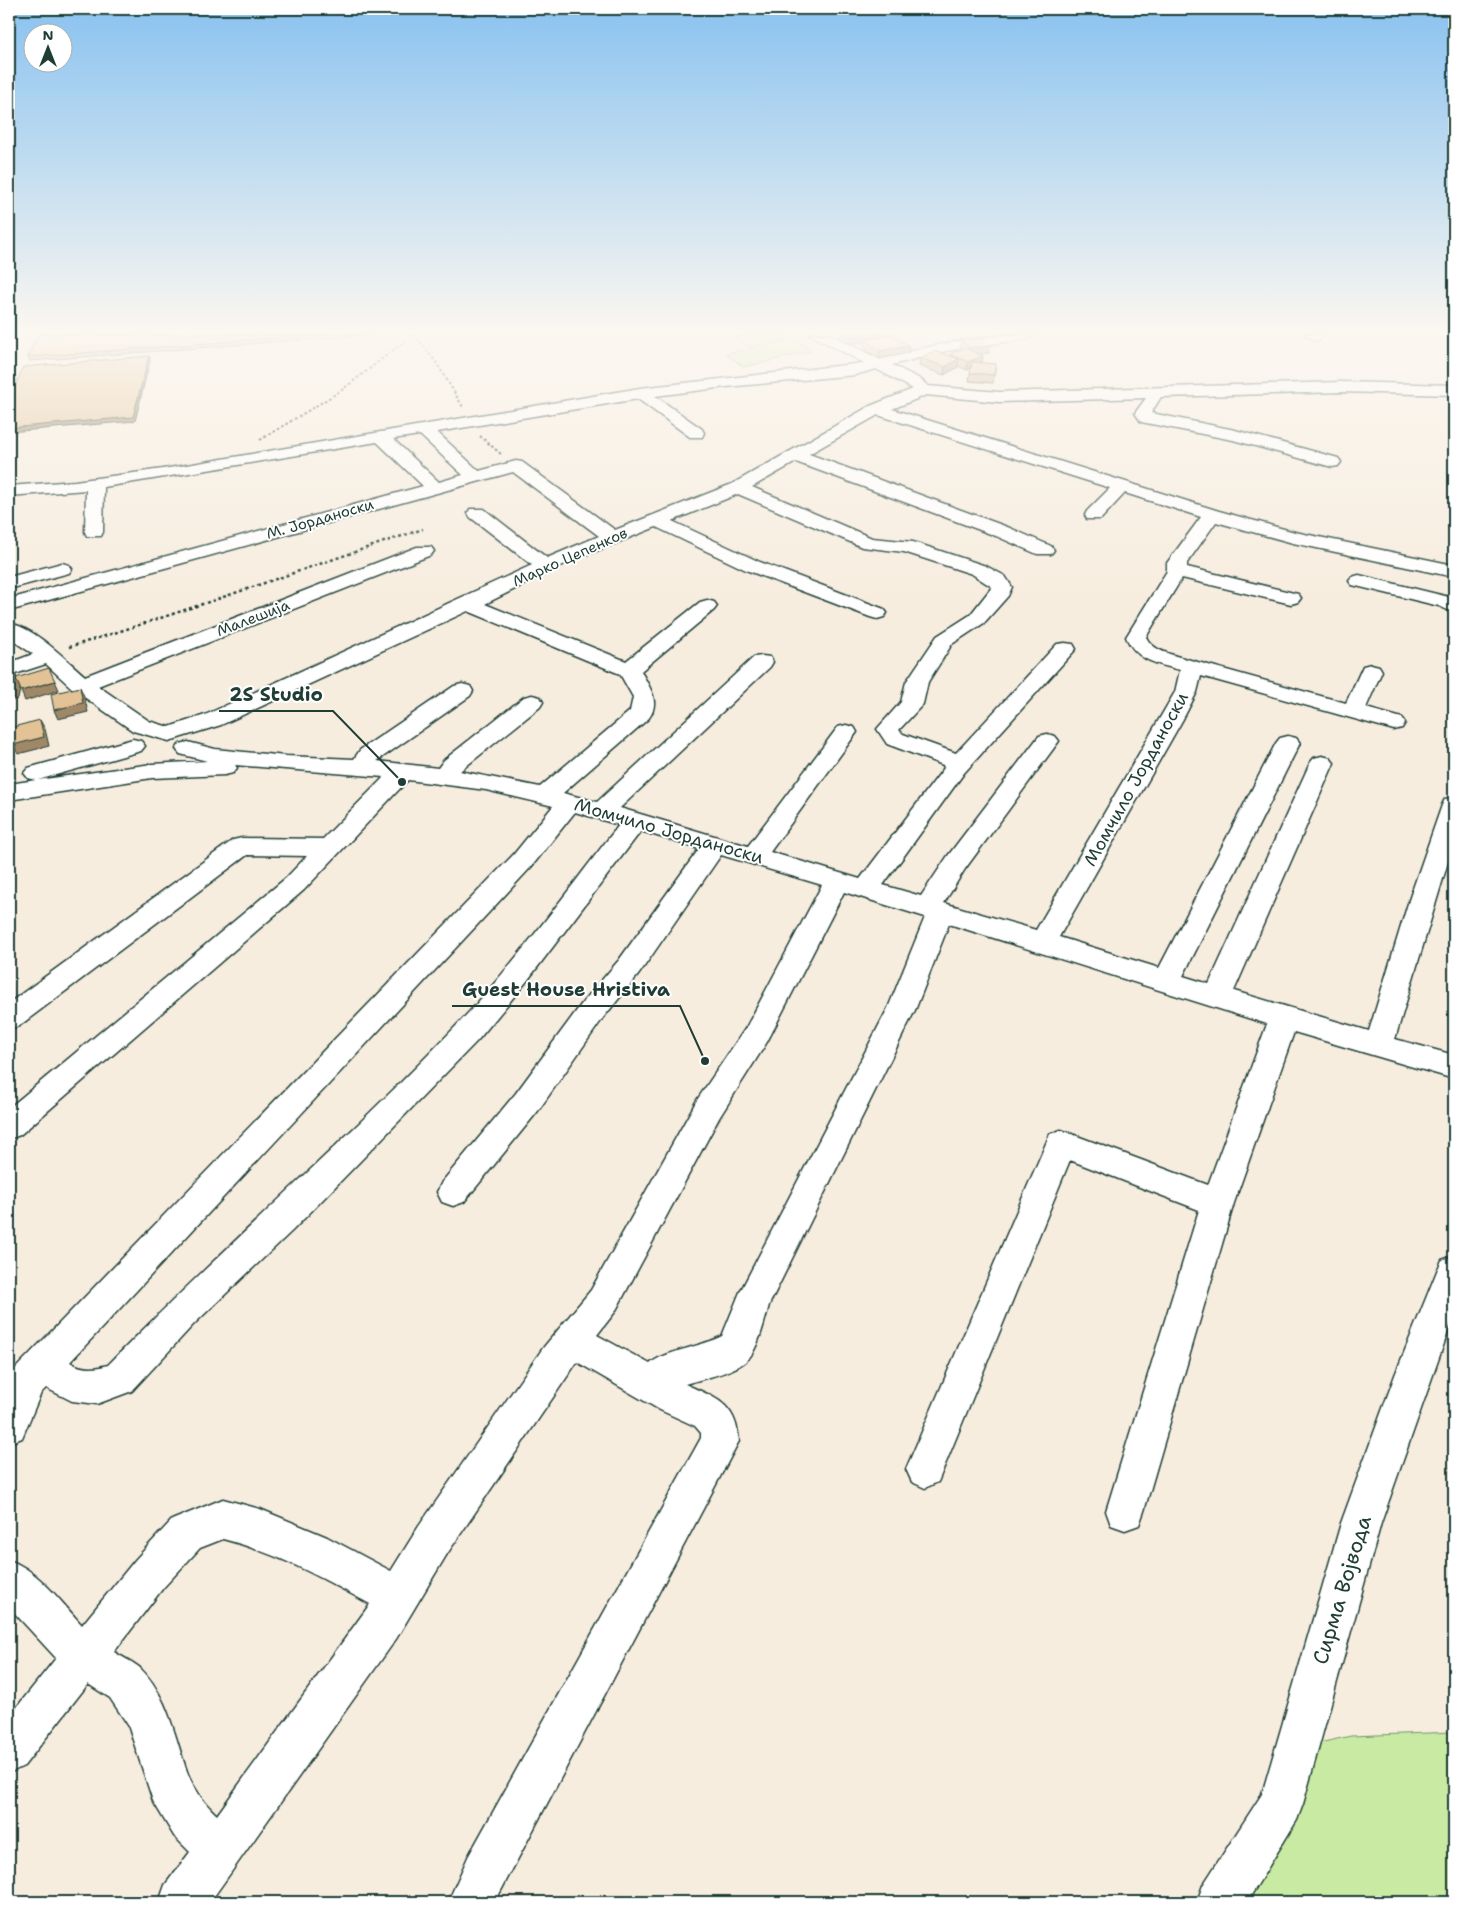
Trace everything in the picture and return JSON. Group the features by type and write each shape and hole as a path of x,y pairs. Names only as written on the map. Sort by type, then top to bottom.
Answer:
{"street":[{"path":"9,491 95,483 230,463 463,423"},
{"path":"681,423 696,434"},
{"name":"Марко Цепенков","path":"152,771 162,769 180,760 181,742 214,720 468,604 546,566 612,537 658,521 738,488 852,423"},
{"path":"921,423 1212,515 1293,537 1454,571"},
{"path":"1174,423 1235,435 1332,462"},
{"path":"424,430 475,477"},
{"path":"381,437 434,487"},
{"path":"797,456 1002,532 1044,550"},
{"path":"516,466 612,537"},
{"name":"М. Јорданоски","path":"9,605 516,466"},
{"path":"94,532 95,483"},
{"path":"1094,515 1121,487"},
{"path":"738,488 869,543 916,549 979,570 998,580 1002,587 1001,592 977,620 944,640 932,662 917,682 912,704 888,729 888,732 895,739 953,760 956,768"},
{"path":"477,513 546,566"},
{"name":"Момчило Јорданоски","path":"1043,942 1186,692 1192,667 1144,650 1138,644 1136,637 1176,571 1177,563 1212,515"},
{"path":"658,521 754,566 877,613"},
{"name":"Малешија","path":"82,685 424,551"},
{"path":"9,583 62,569"},
{"path":"1176,571 1291,598"},
{"path":"1359,581 1446,602 1454,607"},
{"path":"9,1425 28,1381 523,860 557,799 641,713 644,697 629,670 468,604"},
{"path":"629,670 707,606"},
{"path":"9,629 48,655 138,738"},
{"path":"182,1902 382,1624 432,1540 572,1340 603,1301 708,1110 761,1026 797,961 851,885 1013,703 1065,649"},
{"path":"9,670 48,655"},
{"path":"602,811 732,693 762,662"},
{"path":"1192,667 1394,723"},
{"path":"1353,712 1371,671"},
{"path":"362,767 368,755 462,691"},
{"path":"444,776 452,765 532,702"},
{"path":"754,856 846,732"},
{"path":"138,738 128,752 128,764 142,770 152,771"},
{"path":"9,781 138,738 181,742 214,756 286,764"},
{"path":"654,1386 666,1373 718,1357 735,1348 744,1330 752,1303 902,1008 934,910 956,863 1047,740"},
{"path":"1166,981 1288,743"},
{"path":"9,792 152,771 286,764"},
{"name":"Момчило Јорданоски","path":"286,764 362,767 444,776 486,782 557,799 1043,942 1284,1018 1454,1067"},
{"path":"1217,997 1322,764"},
{"path":"9,1126 296,884 403,771"},
{"path":"1379,1045 1422,900 1454,805"},
{"path":"43,1366 72,1384 97,1386 119,1379 182,1313 281,1220 468,1032 517,974 635,821"},
{"path":"453,1192 527,1102 593,1010 629,967 715,845"},
{"path":"9,1018 242,846 331,848"},
{"path":"1125,1511 1218,1203 1284,1018"},
{"path":"925,1469 1061,1143 1218,1203"},
{"name":"Сирма Војвода","path":"1220,1902 1281,1804 1361,1523 1413,1374 1454,1271"},
{"path":"470,1902 484,1872 720,1441 719,1427 708,1413 654,1386 572,1340"},
{"path":"9,1751 149,1574 186,1534 224,1519 260,1529 313,1551 398,1597"},
{"path":"9,1580 32,1600 83,1657 125,1683 144,1710 157,1743 169,1785 190,1820 220,1850"}],"path":[{"path":"230,463 254,444 288,423"},
{"path":"464,423 516,466"},
{"path":"48,655 151,622 423,529"}],"green space":[{"path":"1454,1732 1454,1902 1220,1902 1281,1804 1296,1748 1351,1736"}],"building":[{"path":"9,423 63,423 9,428"},
{"path":"49,668 55,681 21,691 16,678"},
{"path":"16,676 14,690 9,691 9,677"},
{"path":"80,687 83,703 54,710 51,694"},
{"path":"40,720 44,737 13,745 9,728"}],"place":[{"name":"2S Studio","path":"402,782"},
{"name":"Guest House Hristiva","path":"705,1061"}]}
